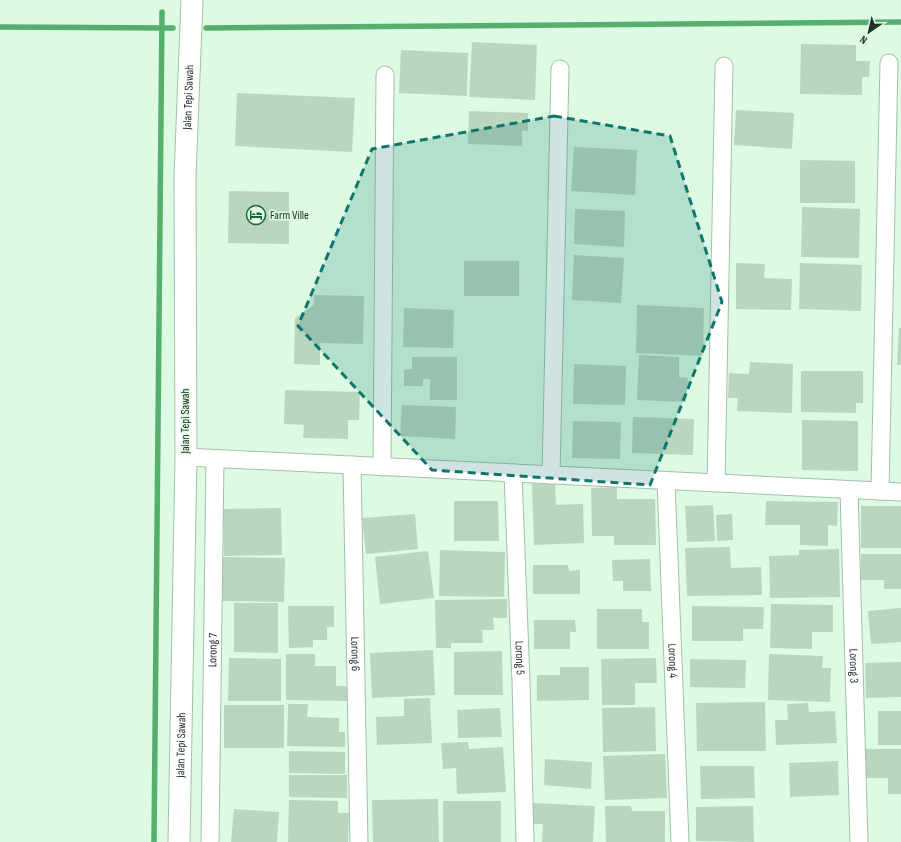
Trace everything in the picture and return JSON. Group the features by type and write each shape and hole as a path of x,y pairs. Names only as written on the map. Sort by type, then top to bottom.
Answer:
{"street":[{"name":"Jalan Tepi Sawah","path":"179,842 186,458 185,176 192,0"},
{"path":"880,491 889,63"},
{"path":"716,483 724,66"},
{"path":"551,475 560,69"},
{"path":"382,467 385,75"},
{"path":"186,458 901,492"},
{"name":"Lorong 7","path":"210,842 215,459"},
{"name":"Lorong 6","path":"352,466 359,842"},
{"name":"Lorong 5","path":"512,473 526,842"},
{"name":"Lorong 4","path":"666,481 680,842"},
{"name":"Lorong 3","path":"849,490 859,842"}],"highlighted area":[{"path":"554,116 670,136 722,302 650,485 432,470 298,326 372,149"}],"building":[{"path":"472,42 537,45 535,100 469,97"},
{"path":"801,44 856,45 856,61 870,61 869,77 862,77 862,95 800,94"},
{"path":"401,50 468,53 467,96 399,93"},
{"path":"237,93 355,98 352,152 235,146"},
{"path":"736,110 794,113 792,149 734,145"},
{"path":"469,111 528,113 528,131 522,130 522,146 468,144"},
{"path":"574,147 637,150 635,195 571,191"},
{"path":"800,160 855,161 855,203 800,203"},
{"path":"229,191 289,192 289,244 228,243"},
{"path":"802,207 860,209 859,258 801,257"},
{"path":"575,209 625,211 624,247 574,244"},
{"path":"574,255 624,258 621,303 572,300"},
{"path":"464,261 519,261 519,296 464,296"},
{"path":"736,263 765,264 764,278 792,279 791,310 736,309"},
{"path":"800,263 862,265 861,311 799,309"},
{"path":"314,295 364,296 363,344 320,343 320,365 294,364 295,318 314,305"},
{"path":"637,305 704,308 703,356 636,353"},
{"path":"404,308 454,310 453,348 403,347"},
{"path":"899,328 901,328 901,365 897,365"},
{"path":"639,355 679,357 679,377 688,378 686,402 637,400"},
{"path":"412,357 457,357 457,400 430,400 430,379 423,379 423,386 404,386 404,370 412,369"},
{"path":"750,362 793,364 792,413 737,411 738,398 728,398 729,373 749,374"},
{"path":"574,364 626,366 625,405 573,404"},
{"path":"801,371 863,371 863,403 856,403 856,413 801,412"},
{"path":"285,390 360,392 359,420 348,420 348,439 303,438 304,425 284,424"},
{"path":"402,405 456,407 455,439 400,436"},
{"path":"633,417 694,419 693,455 632,453"},
{"path":"802,420 858,421 858,471 802,470"},
{"path":"573,421 621,422 620,459 572,458"},
{"path":"532,484 555,484 556,505 583,504 584,543 534,545"},
{"path":"617,487 617,499 655,499 656,545 614,545 614,536 592,536 591,488"},
{"path":"454,501 498,501 499,541 454,541"},
{"path":"766,501 838,502 837,526 828,525 828,546 800,545 800,525 765,525"},
{"path":"713,505 715,541 687,542 685,506"},
{"path":"861,506 901,506 901,548 861,548"},
{"path":"281,508 282,555 224,556 223,509"},
{"path":"415,514 418,549 366,554 362,518"},
{"path":"732,514 733,540 717,541 716,515"},
{"path":"730,547 731,568 761,567 762,595 687,596 685,548"},
{"path":"839,549 840,597 770,598 769,556 799,555 799,550"},
{"path":"440,550 505,552 504,597 439,596"},
{"path":"428,551 434,598 380,604 375,557"},
{"path":"861,554 901,554 901,589 884,589 884,580 861,580"},
{"path":"221,557 285,558 284,602 221,601"},
{"path":"650,559 651,591 623,591 623,581 613,581 612,560"},
{"path":"533,565 568,565 569,571 580,570 580,594 533,594"},
{"path":"507,599 507,618 493,618 494,630 482,630 483,643 451,643 451,648 436,648 435,600"},
{"path":"234,603 278,603 278,653 234,652"},
{"path":"771,604 833,605 833,632 812,632 812,649 770,648"},
{"path":"288,606 334,606 334,627 327,627 327,640 313,640 313,647 289,648"},
{"path":"692,606 764,607 763,629 743,629 743,641 692,641"},
{"path":"901,608 901,642 871,644 868,611"},
{"path":"597,609 642,609 642,622 649,622 649,649 597,649"},
{"path":"534,620 575,620 576,632 570,632 570,649 534,649"},
{"path":"433,650 435,695 372,698 370,653"},
{"path":"502,651 503,695 454,695 454,652"},
{"path":"286,654 315,654 315,666 336,666 336,686 347,686 347,701 286,700"},
{"path":"769,654 823,656 822,668 831,668 830,702 768,700"},
{"path":"229,658 281,659 281,701 228,701"},
{"path":"656,658 657,683 635,683 635,705 602,705 601,659"},
{"path":"690,659 746,660 745,688 690,687"},
{"path":"901,662 901,697 866,698 865,663"},
{"path":"560,667 589,667 589,700 537,701 537,675 560,675"},
{"path":"430,698 432,743 377,745 376,717 404,716 404,699"},
{"path":"765,702 766,751 697,751 696,703"},
{"path":"808,703 809,712 835,711 837,743 776,745 775,720 788,720 787,704"},
{"path":"288,704 308,704 307,717 339,718 339,732 345,732 345,747 287,746"},
{"path":"224,705 284,705 284,748 224,748"},
{"path":"655,707 656,751 603,752 602,708"},
{"path":"500,708 502,737 458,738 457,710"},
{"path":"878,711 901,711 901,745 878,745"},
{"path":"468,742 469,749 503,747 506,792 457,794 456,768 443,769 441,743"},
{"path":"865,749 901,749 901,794 888,794 888,778 865,778"},
{"path":"289,751 345,752 345,774 289,773"},
{"path":"665,754 667,798 605,800 603,756"},
{"path":"545,759 592,762 591,789 544,785"},
{"path":"838,761 839,795 790,797 789,763"},
{"path":"700,766 754,766 755,798 701,799"},
{"path":"289,775 347,775 347,798 289,797"},
{"path":"438,799 439,842 373,842 372,800"},
{"path":"289,800 338,801 338,813 349,813 348,842 288,842"},
{"path":"443,801 501,801 501,842 443,842"},
{"path":"533,803 595,806 593,842 542,842 543,824 532,824"},
{"path":"605,806 631,806 632,811 665,811 665,842 606,842"},
{"path":"753,806 754,842 696,841 696,807"},
{"path":"234,809 279,812 277,842 231,842"}],"waterway":[{"path":"154,842 162,12"},
{"path":"206,28 901,22"},
{"path":"0,27 173,28"}],"place":[{"name":"Farm Ville","path":"256,215"}]}
